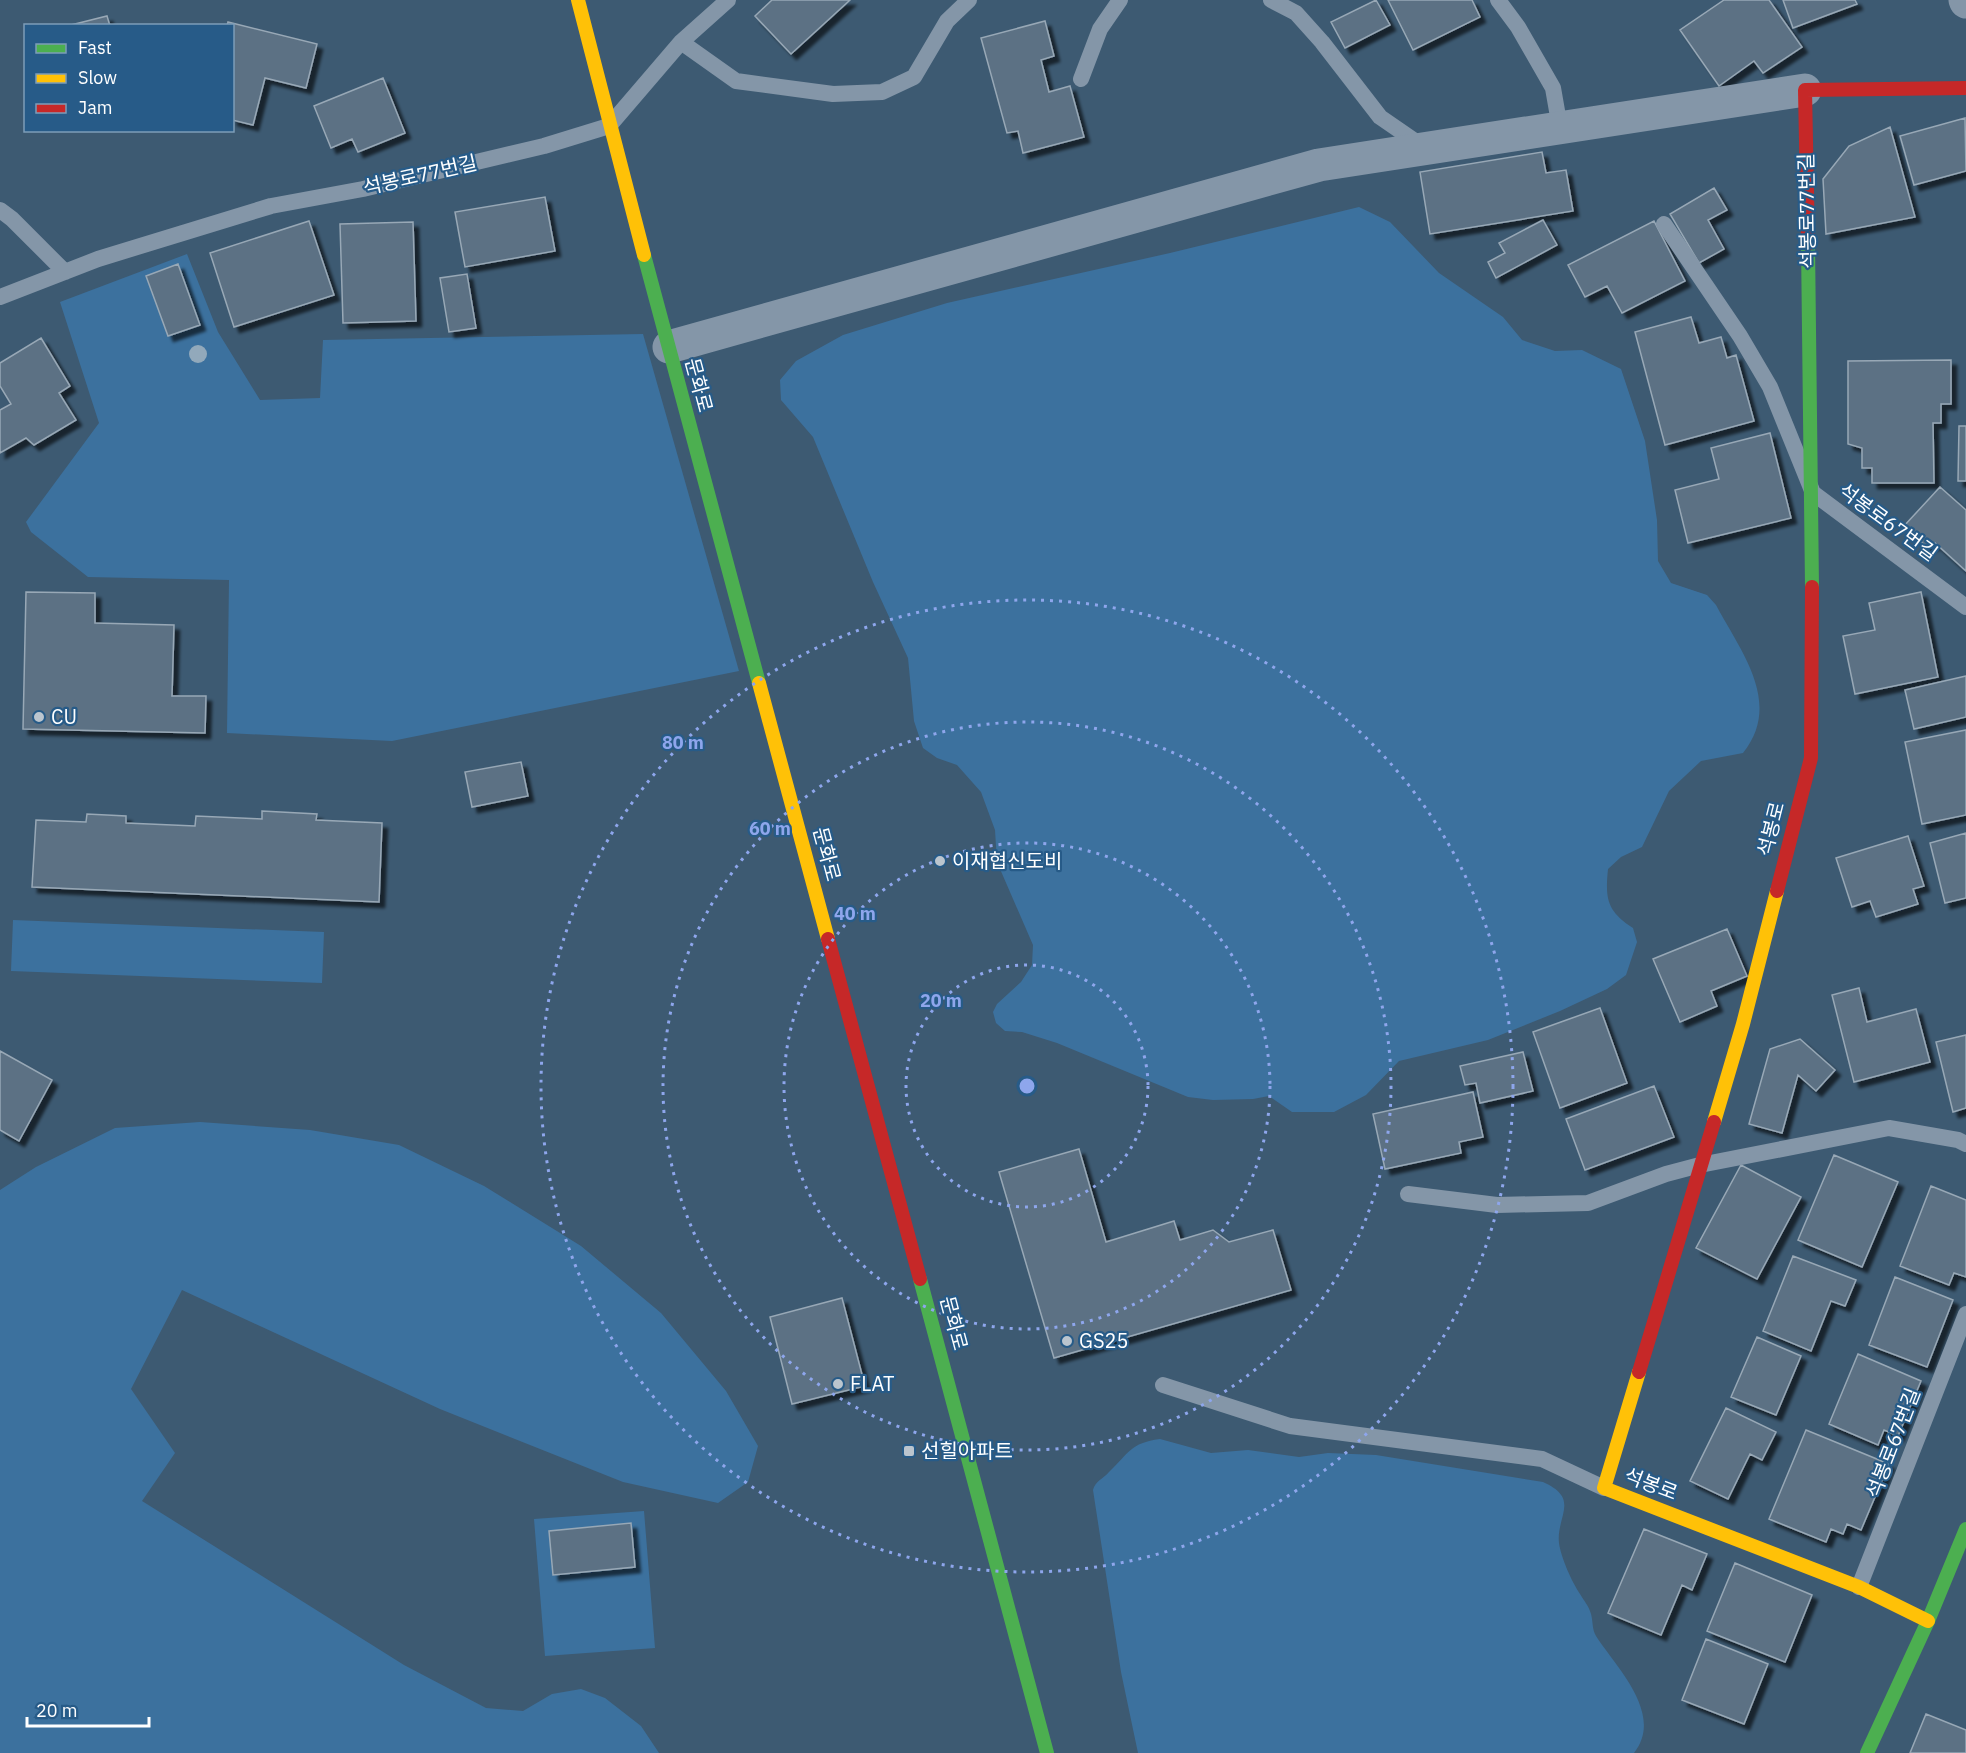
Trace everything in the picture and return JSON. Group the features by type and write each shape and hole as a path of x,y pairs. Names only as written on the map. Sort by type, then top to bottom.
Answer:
{"main road":[{"name":"문화로","path":"578,0 609,126 1047,1752"},
{"path":"1805,90 1966,88"},
{"name":"석봉로77번길","path":"1805,90 1813,493"},
{"name":"석봉로","path":"1813,493 1811,758 1743,1024 1604,1488 1859,1587 1928,1621"},
{"path":"1867,1753 1928,1621 1966,1529"}],"street":[{"path":"669,347 1319,165 1805,90"}],"lane":[{"path":"609,126 681,42 728,0"},
{"path":"681,42 736,81 833,94 882,92 914,77 947,21 969,0"},
{"path":"1081,80 1100,29 1120,0"},
{"path":"1271,0 1296,13 1380,117 1426,148"},
{"path":"1498,0 1518,27 1553,88 1560,128"},
{"name":"석봉로77번길","path":"0,297 64,272 271,206 363,189 544,146 609,126"},
{"path":"0,210 12,219 64,272"},
{"path":"1664,224 1740,336 1770,387 1813,493"},
{"name":"석봉로67번길","path":"1813,493 1966,607"},
{"path":"1408,1194 1497,1205 1588,1203 1666,1174 1889,1128 1958,1140 1966,1144"},
{"name":"석봉로67번길","path":"1859,1587 1966,1314"},
{"path":"1163,1385 1290,1426 1542,1460 1604,1488"}],"shaded area":[{"path":"1359,207 1390,222 1439,273 1503,317 1522,340 1555,351 1582,350 1621,369 1645,441 1657,520 1658,561 1671,583 1707,595 1716,605 1754,678 1759,697 1759,715 1754,734 1743,753 1701,761 1669,791 1642,847 1621,857 1608,869 1607,888 1610,903 1618,916 1633,928 1637,942 1626,975 1607,989 1488,1040 1399,1061 1366,1095 1334,1112 1292,1112 1269,1096 1253,1099 1213,1100 1188,1097 1057,1043 1022,1032 1005,1031 996,1023 993,1012 997,1004 1021,982 1032,965 1033,945 997,862 995,830 981,792 957,765 937,758 923,748 914,721 908,658 873,582 813,437 781,400 780,380 796,361 843,335 947,303 1170,253"},
{"path":"187,254 218,332 260,400 320,398 323,340 643,334 739,671 392,741 227,733 229,580 88,577 31,532 26,522 99,423 60,302"},
{"path":"13,920 324,932 322,983 11,971"},
{"path":"200,1122 310,1130 399,1145 484,1186 581,1246 661,1313 726,1391 758,1446 748,1482 718,1503 623,1482 440,1409 182,1290 131,1389 175,1453 142,1501 404,1665 486,1708 523,1711 552,1694 581,1689 605,1698 641,1726 659,1753 0,1753 0,1190 36,1167 115,1128"},
{"path":"1160,1439 1211,1453 1248,1450 1299,1457 1328,1453 1376,1455 1543,1482 1554,1488 1564,1502 1559,1543 1564,1563 1589,1608 1595,1634 1625,1676 1641,1707 1644,1722 1642,1738 1634,1753 1138,1753 1121,1672 1093,1490 1097,1482 1136,1446"},
{"path":"644,1511 655,1648 545,1656 534,1519"}],"building":[{"path":"772,0 850,0 791,54 755,16"},
{"path":"1376,0 1390,25 1345,48 1331,22"},
{"path":"1388,0 1472,0 1480,17 1413,50"},
{"path":"1724,0 1769,0 1802,47 1763,73 1754,61 1719,86 1680,30"},
{"path":"1783,0 1855,0 1857,4 1793,28"},
{"path":"107,16 109,24 75,24"},
{"path":"1045,21 1054,56 1041,60 1049,92 1070,86 1084,137 1023,153 1018,131 1007,133 981,38"},
{"path":"228,22 317,44 306,88 265,78 253,125 234,120 234,24 228,24"},
{"path":"383,78 405,133 358,152 352,139 331,148 314,106"},
{"path":"1965,118 1966,171 1914,185 1900,136"},
{"path":"1890,127 1915,217 1826,234 1823,179 1849,146"},
{"path":"1542,152 1546,173 1566,170 1573,211 1430,234 1420,172"},
{"path":"1714,188 1727,210 1708,220 1724,249 1699,263 1670,214"},
{"path":"545,197 555,251 465,267 455,212"},
{"path":"1543,220 1557,245 1496,278 1488,262 1505,253 1499,243"},
{"path":"309,221 334,295 234,327 210,253"},
{"path":"1654,221 1685,281 1622,313 1607,286 1585,297 1568,265"},
{"path":"413,222 416,321 343,323 340,224"},
{"path":"178,264 200,325 168,336 146,276"},
{"path":"467,274 476,328 449,332 440,278"},
{"path":"1691,317 1699,343 1721,337 1727,358 1736,355 1754,421 1665,445 1635,332"},
{"path":"41,338 70,386 59,393 76,420 34,445 26,438 0,453 0,410 11,404 0,386 0,363"},
{"path":"1951,360 1951,404 1941,404 1941,423 1933,423 1934,483 1872,483 1872,468 1862,468 1862,448 1848,444 1848,361"},
{"path":"1959,426 1966,426 1966,481 1958,481"},
{"path":"1770,433 1791,518 1688,543 1675,490 1719,479 1711,448"},
{"path":"1940,487 1966,510 1966,571 1935,543 1927,547 1904,526"},
{"path":"26,592 95,593 95,623 174,625 172,696 206,696 205,733 23,729"},
{"path":"1921,592 1938,677 1855,694 1843,636 1875,630 1869,603"},
{"path":"1966,676 1966,717 1914,729 1905,690"},
{"path":"1966,730 1966,815 1922,824 1905,742"},
{"path":"521,762 528,796 472,807 465,772"},
{"path":"262,811 317,814 316,820 382,823 379,902 32,887 36,820 86,822 87,814 126,816 126,823 195,826 196,816 262,819"},
{"path":"1966,833 1966,898 1945,903 1930,843"},
{"path":"1908,836 1924,886 1913,889 1918,904 1876,917 1870,901 1852,907 1836,858"},
{"path":"1727,929 1747,976 1711,991 1717,1006 1680,1022 1653,959"},
{"path":"1859,988 1867,1022 1916,1009 1930,1062 1854,1082 1832,995"},
{"path":"1600,1008 1627,1083 1560,1108 1533,1032"},
{"path":"1966,1035 1966,1108 1953,1112 1936,1042"},
{"path":"1800,1039 1835,1070 1816,1091 1798,1075 1782,1133 1749,1124 1770,1049"},
{"path":"0,1051 52,1080 19,1141 0,1130"},
{"path":"1523,1052 1533,1091 1480,1103 1476,1083 1465,1085 1460,1066"},
{"path":"1654,1086 1674,1137 1585,1170 1566,1119"},
{"path":"1473,1092 1483,1137 1459,1142 1461,1153 1385,1169 1373,1114"},
{"path":"1079,1149 1106,1242 1174,1221 1180,1240 1213,1230 1229,1242 1273,1230 1291,1290 1054,1358 999,1172"},
{"path":"1834,1155 1898,1182 1862,1267 1798,1240"},
{"path":"1741,1165 1801,1197 1757,1279 1696,1248"},
{"path":"1931,1186 1966,1200 1966,1277 1954,1273 1949,1285 1900,1266"},
{"path":"1793,1256 1856,1280 1845,1306 1831,1301 1811,1351 1763,1331"},
{"path":"1895,1277 1953,1300 1927,1367 1869,1345"},
{"path":"842,1298 865,1386 792,1404 770,1317"},
{"path":"1757,1337 1801,1356 1776,1415 1731,1397"},
{"path":"1858,1354 1921,1381 1898,1436 1884,1430 1878,1445 1829,1424"},
{"path":"1726,1408 1776,1432 1762,1460 1750,1454 1728,1499 1690,1481"},
{"path":"1806,1430 1889,1464 1861,1530 1847,1524 1843,1534 1831,1529 1826,1542 1769,1519"},
{"path":"631,1523 635,1567 553,1575 549,1531"},
{"path":"1644,1529 1707,1554 1692,1590 1682,1585 1661,1635 1608,1613"},
{"path":"1735,1563 1812,1595 1785,1662 1707,1631"},
{"path":"1706,1639 1768,1664 1744,1724 1682,1700"},
{"path":"1926,1714 1966,1730 1966,1753 1910,1753"}],"traffic: fast":[{"path":"1808,244 1812,587"},
{"path":"644,255 759,683"},
{"path":"920,1279 1047,1753"},
{"path":"1867,1753 1928,1621 1966,1529"}],"traffic: slow":[{"path":"578,0 644,255"},
{"path":"759,683 828,939"},
{"path":"1714,1122 1743,1024 1777,891"},
{"path":"1639,1372 1604,1488 1859,1587 1928,1621"}],"traffic: jam":[{"path":"1808,244 1805,90 1966,88"},
{"path":"1777,891 1811,758 1812,587"},
{"path":"828,939 920,1279"},
{"path":"1639,1372 1714,1122"}],"place":[{"name":"CU","path":"39,717"},
{"name":"이재협신도비","path":"940,861"},
{"name":"GS25","path":"1067,1341"},
{"name":"FLAT","path":"838,1384"},
{"name":"선힐아파트","path":"909,1451"}]}
